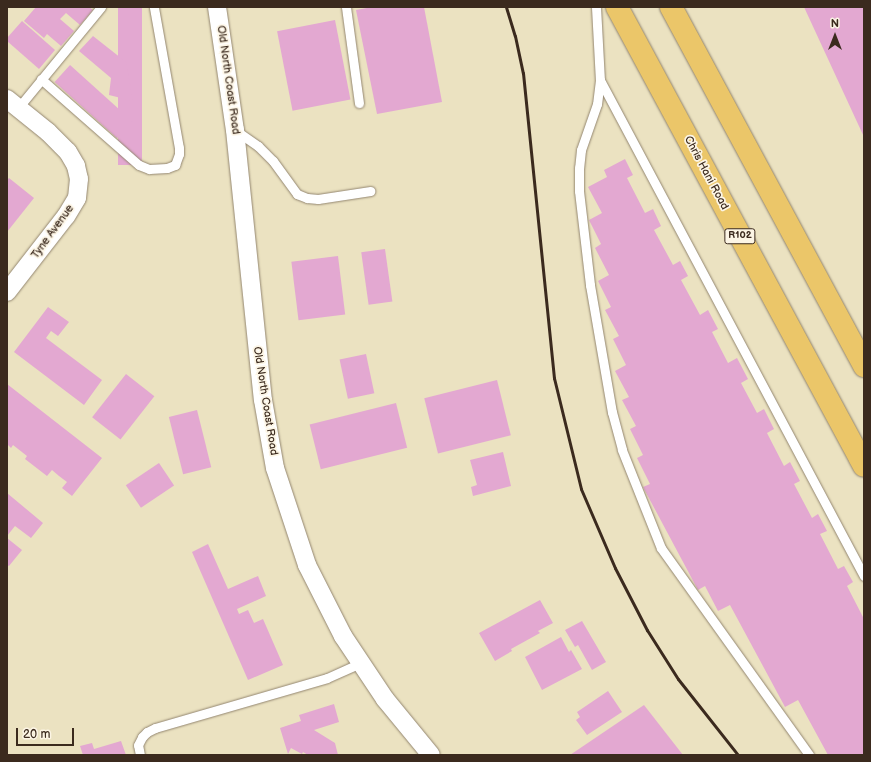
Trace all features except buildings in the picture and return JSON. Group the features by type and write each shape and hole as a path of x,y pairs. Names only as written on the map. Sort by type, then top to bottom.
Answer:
{"main road":[{"name":"Chris Hani Road","path":"617,7 864,466"},
{"path":"671,7 864,366"}],"street":[{"name":"Old North Coast Road","path":"217,7 235,130 263,400 275,468 307,565 343,636 385,699 431,755"},
{"name":"Tyne Avenue","path":"7,292 66,216 77,198 80,179 76,166 68,152 13,104"}],"lane":[{"path":"13,104 41,79 101,7"},
{"path":"41,79 139,166 153,169 167,168 175,164 179,148 154,7"},
{"path":"346,7 359,103"},
{"path":"596,7 600,80 597,104 581,150 579,192 590,285 611,405 622,450 661,548 809,755"},
{"path":"600,80 864,576"},
{"path":"235,130 258,146 273,161 296,194 307,198 318,199 370,191"},
{"path":"140,755 138,745 142,736 147,732 327,678 361,663"}],"railway":[{"path":"506,7 515,36 523,73 554,378 581,489 615,568 647,630 678,679 738,755"}]}
